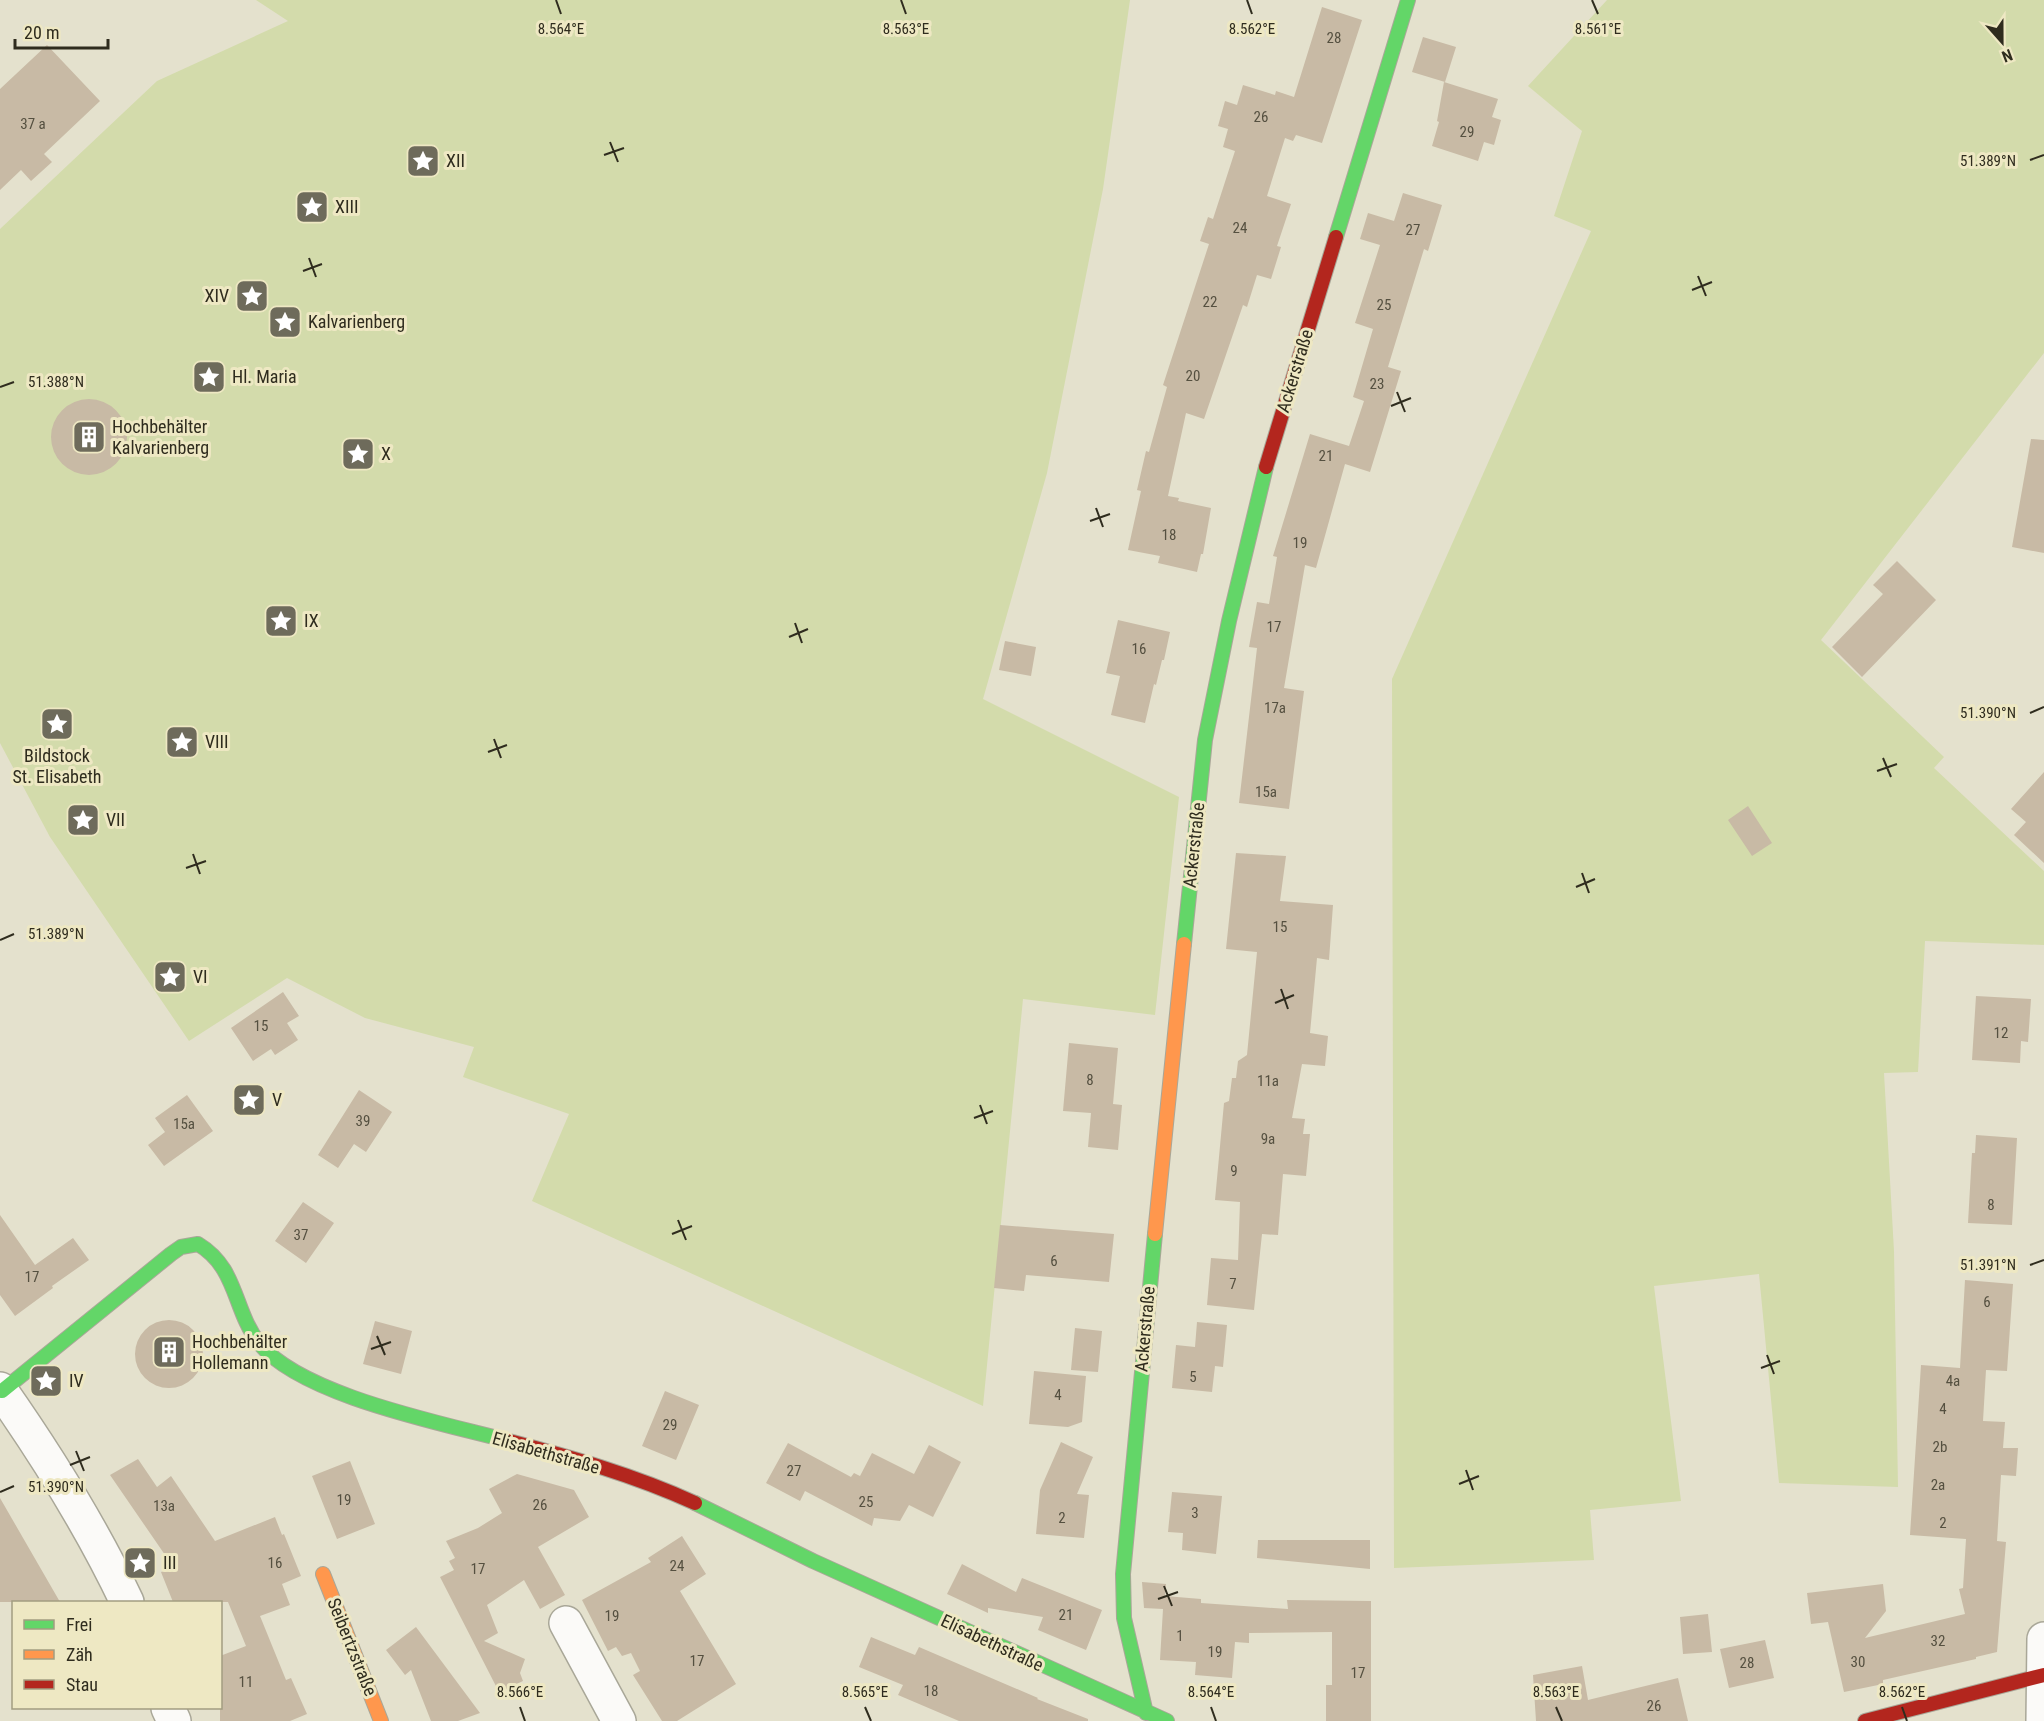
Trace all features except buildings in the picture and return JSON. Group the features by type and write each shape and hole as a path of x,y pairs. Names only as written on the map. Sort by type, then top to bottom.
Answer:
{"street":[{"name":"Ackerstraße","path":"1146,1713 1124,1618 1123,1574 1204,740 1262,482 1408,0"},
{"name":"Elisabethstraße","path":"1,1390 171,1254 181,1247 198,1244 213,1251 222,1263 229,1275 249,1329 258,1342 275,1359 300,1375 352,1398 552,1453 666,1490 810,1560 1167,1721"},
{"path":"1,1390 65,1490 126,1601"},
{"name":"Seibertzstraße","path":"323,1574 381,1721"},
{"path":"566,1623 619,1721"},
{"path":"2043,1721 2044,1639"},
{"path":"1864,1721 2044,1676"}],"green space":[{"path":"256,0 1130,0 1103,189 1047,473 983,699 1179,797 1155,1015 1023,999 983,1406 532,1201 569,1114 463,1077 474,1047 365,1018 287,978 189,1041 50,837 0,743 0,229 157,81 288,21"},
{"path":"1607,0 2044,0 2044,353 1821,640 1944,757 1934,768 2044,871 2044,945 1925,941 1918,1072 1884,1073 1894,1251 1898,1487 1779,1483 1759,1274 1654,1286 1681,1501 1590,1510 1594,1560 1394,1568 1392,679 1591,231 1554,216 1582,131 1528,86"}],"traffic: fast":[{"path":"1336,237 1408,0"},
{"path":"1184,944 1205,740 1229,621 1266,467"},
{"path":"1146,1713 1124,1618 1123,1574 1155,1234"},
{"path":"2,1391 171,1254 181,1247 198,1244 221,1265 251,1330 259,1343 279,1361 306,1378 373,1405 505,1440"},
{"path":"695,1503 813,1561 1167,1721"}],"traffic: slow":[{"path":"1155,1234 1184,944"},
{"path":"323,1574 381,1721"}],"traffic: jam":[{"path":"1266,467 1336,237"},
{"path":"505,1440 602,1467 695,1503"},
{"path":"1865,1721 2044,1675"}],"place":[{"name":"XII","path":"423,161"},
{"name":"XIII","path":"312,207"},
{"name":"XIV","path":"252,296"},
{"name":"Kalvarienberg","path":"285,322"},
{"name":"Hl. Maria","path":"209,377"},
{"name":"Hochbehälter Kalvarienberg","path":"89,437"},
{"name":"X","path":"358,454"},
{"name":"IX","path":"281,621"},
{"name":"Bildstock St. Elisabeth","path":"57,724"},
{"name":"VIII","path":"182,742"},
{"name":"VII","path":"83,820"},
{"name":"VI","path":"170,977"},
{"name":"V","path":"249,1100"},
{"name":"Hochbehälter Hollemann","path":"169,1352"},
{"name":"IV","path":"46,1381"},
{"name":"III","path":"140,1563"}]}
